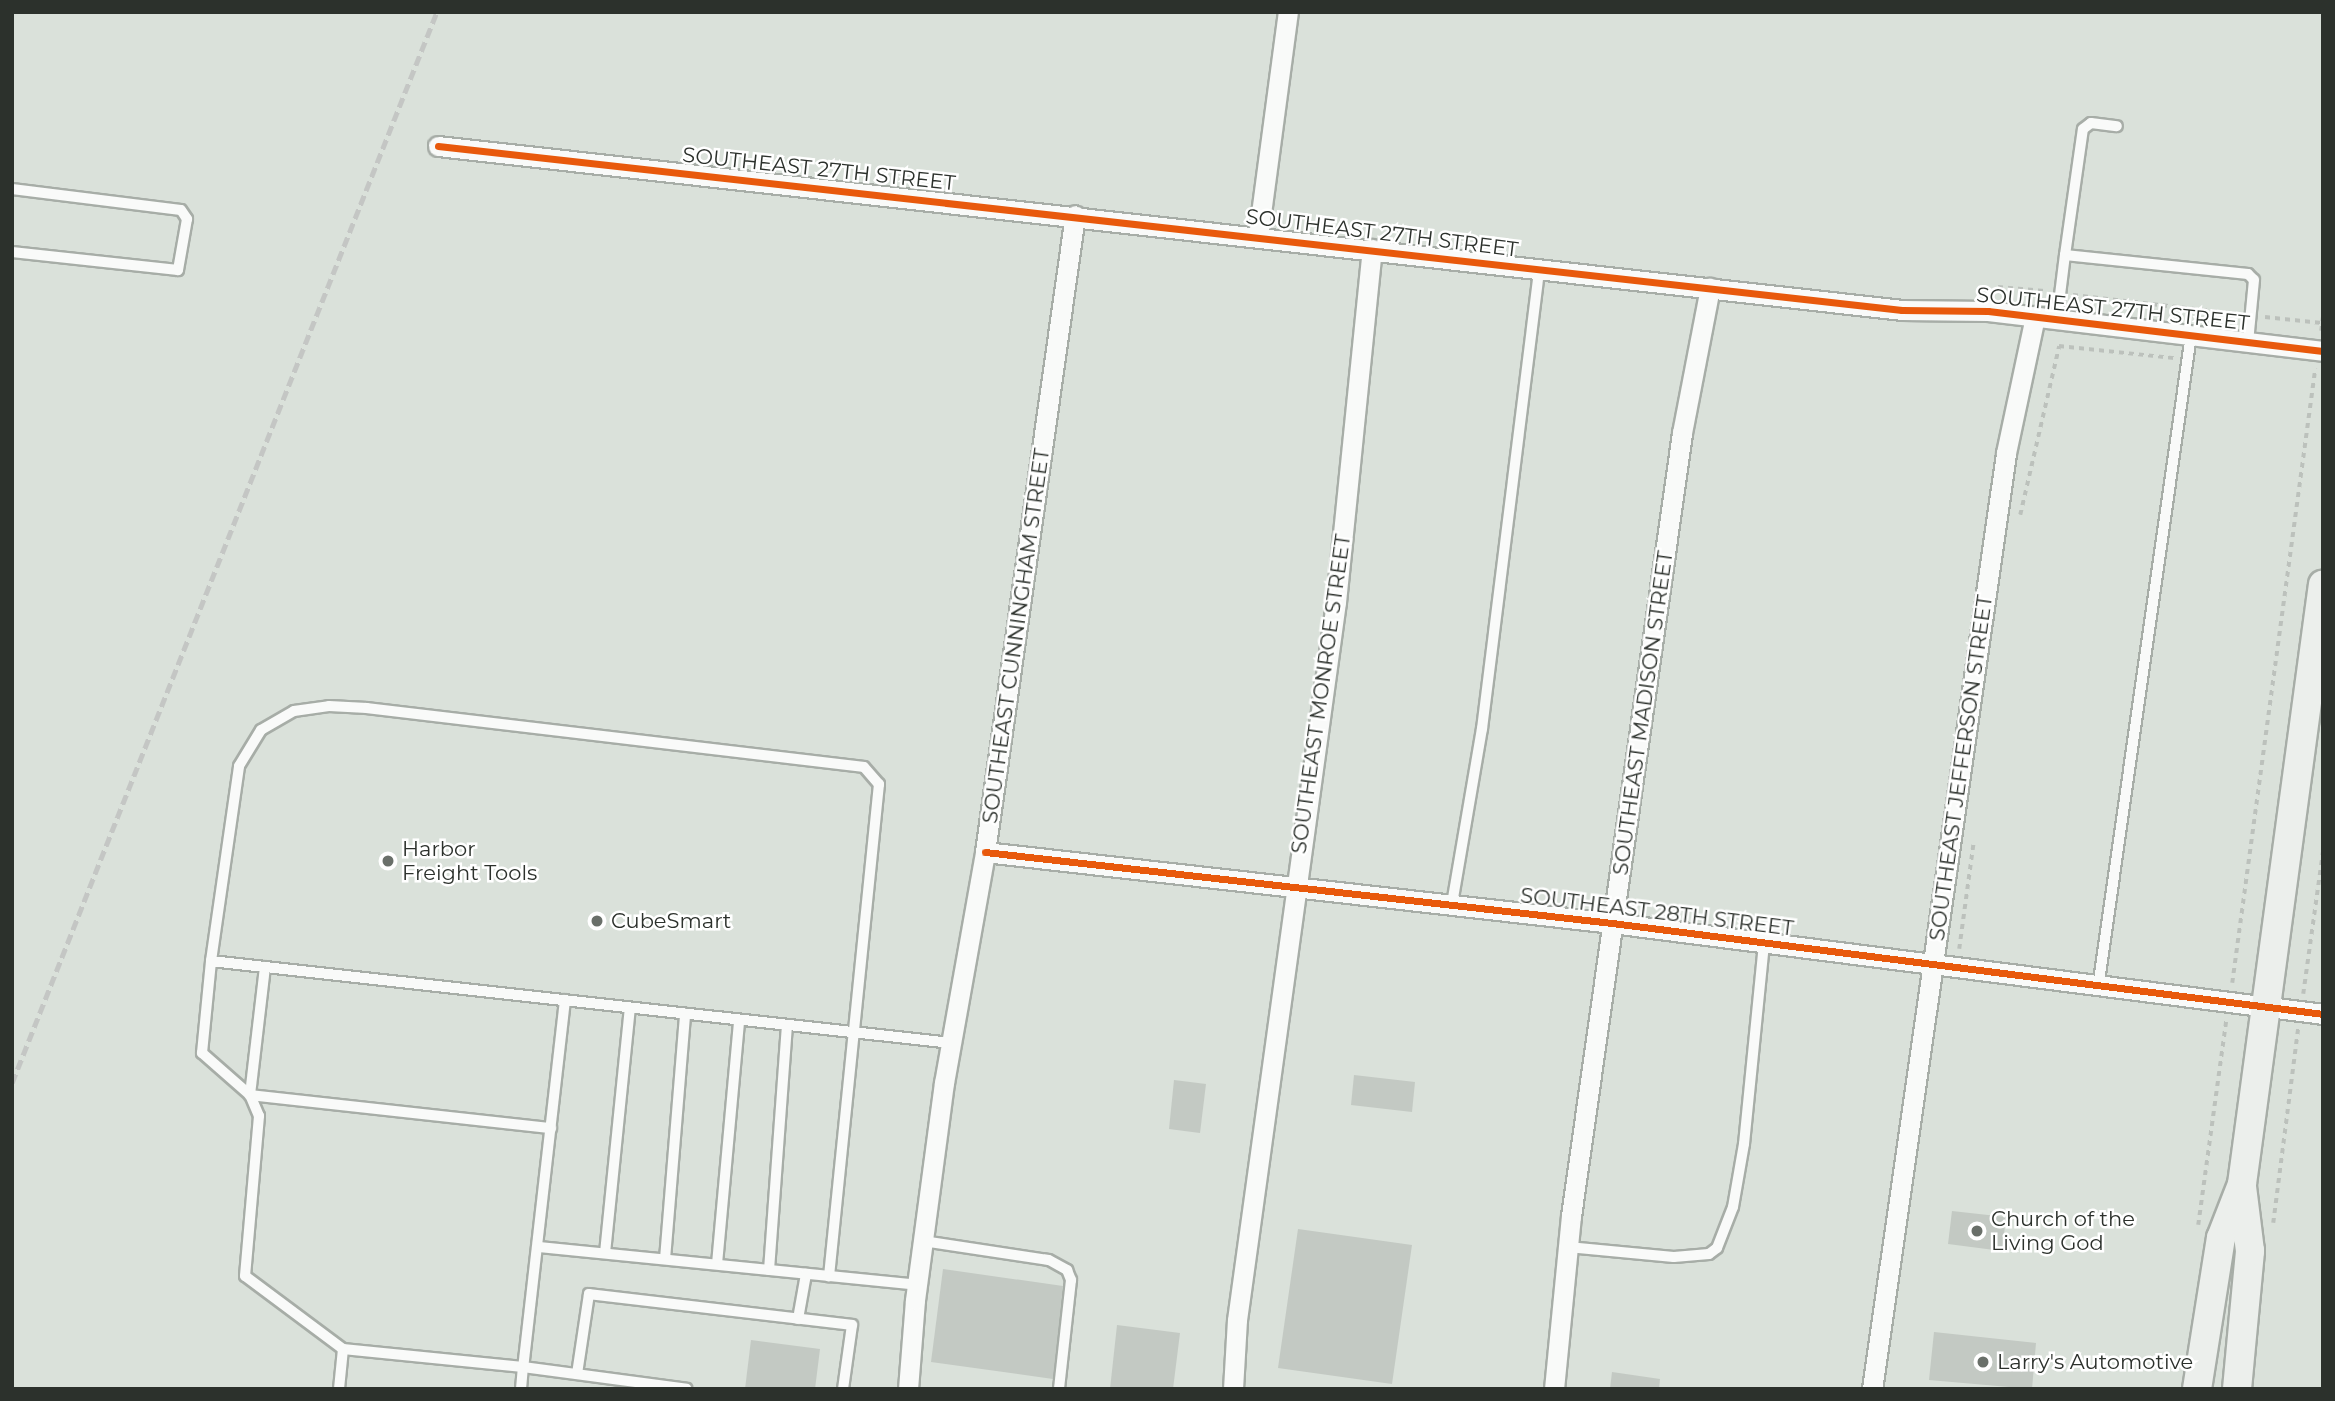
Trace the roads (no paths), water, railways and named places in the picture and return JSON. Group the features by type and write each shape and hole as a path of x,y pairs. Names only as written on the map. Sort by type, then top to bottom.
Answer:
{"main road":[{"path":"2197,1389 2221,1238 2242,1184 2323,584"},
{"path":"2236,1389 2250,1251 2242,1184"}],"street":[{"path":"1258,236 1288,12"},
{"name":"SOUTHEAST 27TH STREET","path":"438,146 1075,215 1902,310 2035,316 2320,351"},
{"name":"SOUTHEAST CUNNINGHAM STREET","path":"910,1389 917,1285 923,1241 951,1043 985,852 1075,215"},
{"name":"SOUTHEAST MONROE STREET","path":"1233,1389 1237,1320 1336,602 1372,249"},
{"name":"SOUTHEAST MADISON STREET","path":"1554,1389 1568,1247 1612,923 1682,433 1710,288"},
{"name":"SOUTHEAST JEFFERSON STREET","path":"1872,1389 2006,453 2035,316"},
{"name":"SOUTHEAST 28TH STREET","path":"985,852 1296,885 1612,923 2098,988 2266,1004 2323,1014"}],"lane":[{"path":"2057,319 2083,129 2091,123 2117,126"},
{"path":"12,189 181,210 187,219 178,270 12,252"},
{"path":"2065,255 2248,274 2254,281 2248,342"},
{"path":"1452,904 1482,729 1539,268"},
{"path":"2098,988 2191,335"},
{"path":"687,1389 523,1367 344,1349 245,1276 259,1116 250,1095 202,1053 211,961 239,766 261,730 294,711 329,706 367,708 864,767 879,784 855,1003 856,1034 829,1276"},
{"path":"1568,1247 1674,1257 1709,1254 1717,1248 1733,1207 1744,1144 1764,943"},
{"path":"211,961 951,1043"},
{"path":"250,1095 265,967"},
{"path":"521,1389 565,1000"},
{"path":"605,1253 630,1007"},
{"path":"665,1259 685,1014"},
{"path":"717,1264 739,1020"},
{"path":"769,1270 787,1026"},
{"path":"250,1095 551,1128"},
{"path":"923,1241 1049,1260 1067,1270 1071,1280 1059,1389"},
{"path":"539,1247 917,1285"},
{"path":"798,1319 806,1273"},
{"path":"577,1374 589,1294 852,1325 843,1389"},
{"path":"339,1389 344,1349"}],"railway":[{"path":"12,1083 437,12"}],"place":[{"name":"Harbor Freight Tools","path":"388,861"},
{"name":"CubeSmart","path":"597,921"},
{"name":"Church of the Living God","path":"1977,1231"},
{"name":"Larry's Automotive","path":"1983,1362"}]}
